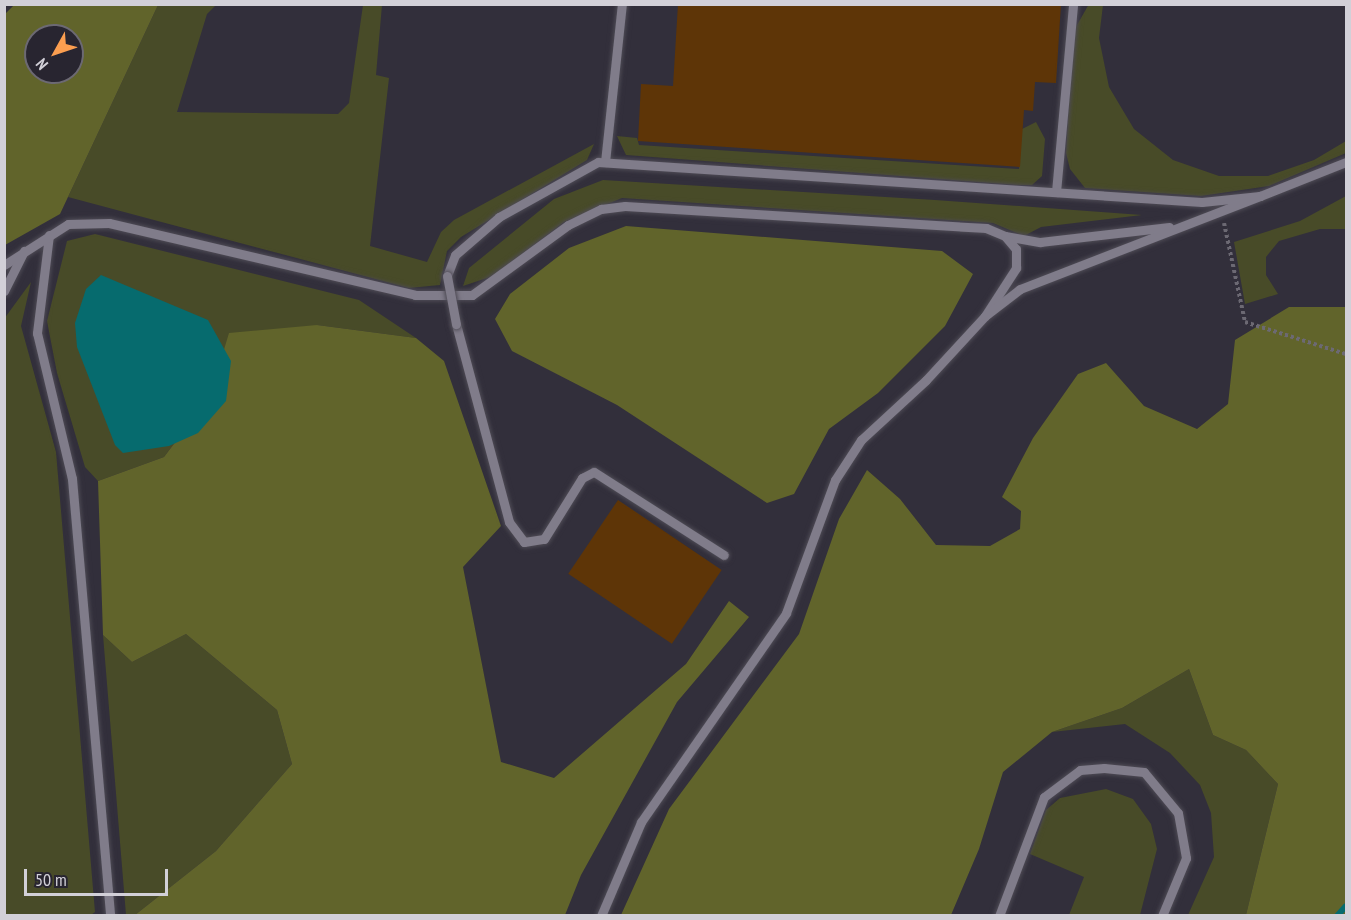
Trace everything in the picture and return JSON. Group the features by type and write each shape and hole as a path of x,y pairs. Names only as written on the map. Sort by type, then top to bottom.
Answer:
{"lane":[{"path":"605,162 622,4"},
{"path":"1056,192 1072,4"},
{"path":"724,555 594,472 582,478 544,539 524,542 509,522 456,324 447,276 455,255 499,217 552,184 605,162 1202,202 1260,196"},
{"path":"601,915 641,822 786,613 836,480 855,450 985,316 1020,289 1347,162"},
{"path":"4,265 25,249 68,224 109,223 415,296 472,295 568,225 601,209 625,206 986,228 1005,236 1040,242 1184,225"},
{"path":"49,235 37,333 72,479 110,915"},
{"path":"985,316 1016,268 1016,249 1005,236"},
{"path":"4,291 25,249"},
{"path":"999,915 1044,797 1080,770 1104,768 1144,772 1178,813 1186,858 1162,915"}],"path":[{"path":"1221,211 1245,321 1347,354"}],"shaded area":[{"path":"1089,4 1103,5 1099,38 1109,87 1134,129 1173,160 1219,176 1268,176 1314,160 1346,141 1346,153 1269,186 1201,196 1085,188 1070,169 1066,153 1073,32"},
{"path":"14,5 158,5 60,214 5,245 4,15"},
{"path":"158,5 216,5 207,14 177,112 338,114 349,103 363,5 382,5 376,75 389,78 370,246 427,262 441,232 454,220 594,144 587,160 461,237 447,251 440,285 409,288 68,197"},
{"path":"1036,122 1045,139 1042,176 1032,185 626,155 617,136 637,138 639,145 1019,169 1022,129"},
{"path":"603,180 1142,215 1041,227 1024,236 993,223 622,198 564,222 493,276 463,286 469,268 554,199"},
{"path":"1346,196 1346,229 1320,229 1279,241 1266,257 1266,275 1278,294 1245,304 1234,242 1300,221"},
{"path":"626,226 942,251 973,274 945,326 878,393 829,429 794,494 767,503 617,405 512,351 495,319 510,294 569,248"},
{"path":"95,234 359,300 416,338 317,325 210,396 164,457 98,481 85,467 57,373 47,321 67,241"},
{"path":"101,275 208,320 231,361 226,401 198,433 169,446 123,453 115,445 77,347 75,323 86,289"},
{"path":"31,282 21,326 56,452 95,912 91,915 5,915 4,319"},
{"path":"1289,307 1346,307 1346,915 1246,915 1278,784 1246,750 1213,735 1189,669 1122,708 1052,732 1003,772 979,849 951,915 621,915 669,809 799,634 839,519 867,470 900,499 936,545 990,546 1020,529 1021,511 1002,497 1033,438 1078,374 1106,363 1144,406 1197,429 1228,404 1235,340"},
{"path":"317,325 416,338 444,361 501,526 463,567 501,762 554,778 686,664 729,601 749,617 677,702 581,875 565,915 135,915 216,851 292,764 277,710 186,634 132,662 103,635 98,481 164,457 210,396 229,333"},
{"path":"186,634 277,710 292,764 216,851 135,915 126,915 103,635 132,662"},
{"path":"1189,669 1213,735 1246,750 1278,784 1246,915 1188,915 1214,857 1211,813 1200,785 1170,753 1125,724 1052,732 1122,708"},
{"path":"1106,789 1133,799 1151,824 1157,849 1140,915 1069,915 1084,877 1030,854 1046,810 1060,798"}],"building":[{"path":"678,4 1061,4 1056,83 1035,82 1033,111 1024,110 1020,167 638,141 641,84 673,86"},
{"path":"618,500 722,570 672,644 568,574"}],"waterway":[{"path":"1337,916 1346,906"}]}
